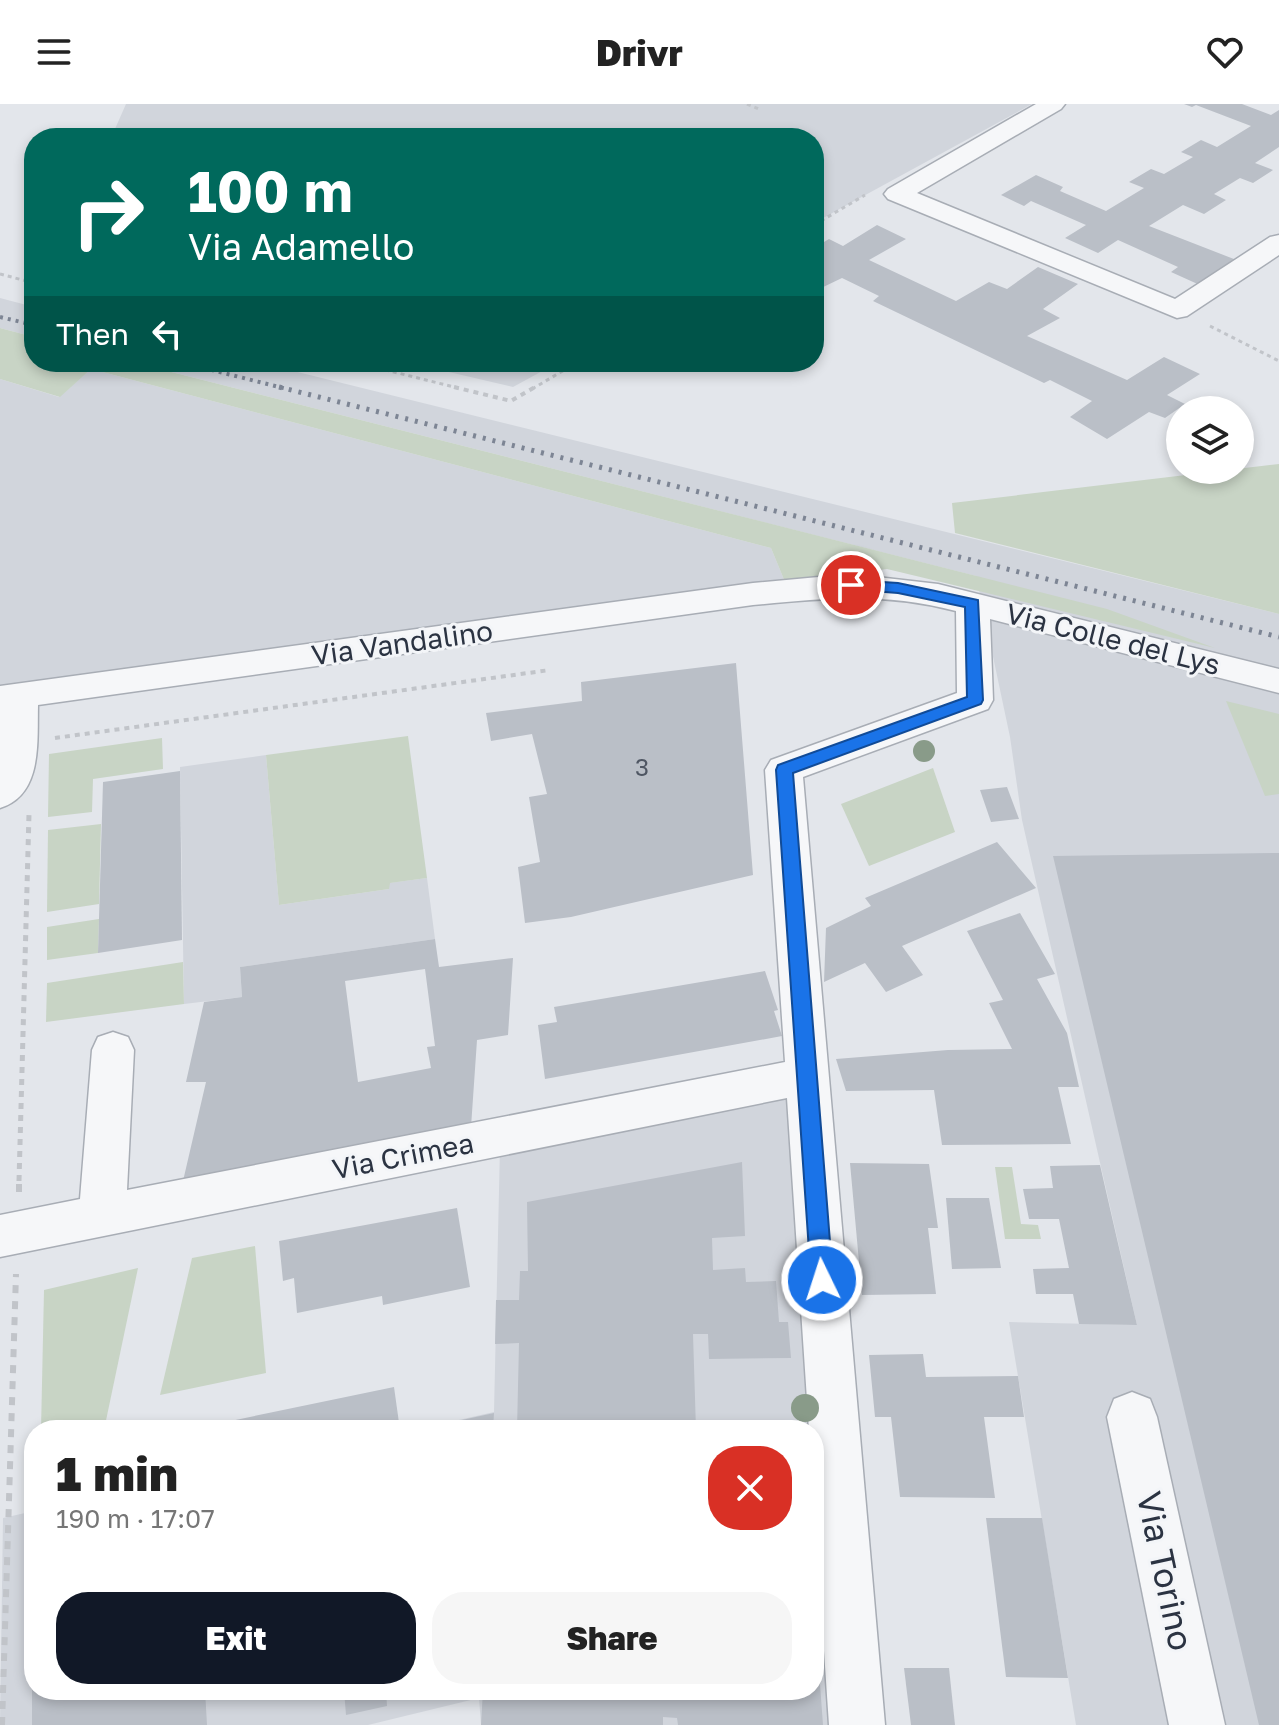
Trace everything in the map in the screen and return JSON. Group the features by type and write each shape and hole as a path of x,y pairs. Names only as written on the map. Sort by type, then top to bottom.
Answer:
{"street":[{"path":"1053,104 897,194 1177,310 1279,243"},
{"name":"Via Colle del Lys","path":"803,587 851,585 898,588 1279,681"},
{"name":"Via Vandalino","path":"11,697 803,587"},
{"path":"857,1725 784,770 975,700 973,604"},
{"path":"0,794 17,771 20,743 11,697"},
{"path":"102,1216 113,1050"},
{"name":"Via Crimea","path":"0,1236 806,1076"},
{"name":"Via Torino","path":"1132,1417 1197,1725"}],"path":[{"path":"747,104 761,110"},
{"path":"0,274 24,280"},
{"path":"1177,310 1279,361"},
{"path":"394,372 511,401 561,372"},
{"path":"20,743 550,670"}],"shaded area":[{"path":"126,104 1032,104 824,218 824,128 115,128"},
{"path":"0,298 24,304 24,334 0,328"},
{"path":"88,372 102,372 771,548 785,582 0,693 0,379 59,397"},
{"path":"171,372 298,372 1279,614 1279,1725 1076,1725 1009,1322 1137,1325 1022,820 1010,737 976,576"},
{"path":"449,372 541,372 513,387"},
{"path":"266,755 279,905 389,889 389,883 427,878 435,939 240,967 242,997 184,1004 180,767"},
{"path":"799,1087 820,1420 459,1420 494,1412 500,1147"},
{"path":"824,1486 839,1725 481,1725 479,1700 824,1700"},
{"path":"24,1513 24,1700 471,1700 368,1725 0,1725 3,1518"}],"green space":[{"path":"0,328 24,334 24,372 88,372 60,397 0,379"},
{"path":"102,372 171,372 1107,609 1215,648 887,569 785,582 771,548"},
{"path":"1279,464 1279,614 955,533 952,503 1166,477 1166,484 1254,484 1254,467"},
{"path":"1226,701 1279,714 1279,794 1265,796"},
{"path":"408,736 427,878 390,883 389,889 279,905 266,755"},
{"path":"162,738 163,769 93,779 92,812 48,817 49,754"},
{"path":"933,768 955,832 869,866 841,804"},
{"path":"101,824 99,904 47,912 48,830"},
{"path":"99,919 98,953 47,960 47,927"},
{"path":"183,962 184,1004 46,1022 47,983"},
{"path":"995,1167 1012,1167 1021,1224 1038,1225 1041,1239 1005,1239"},
{"path":"255,1246 266,1373 160,1395 192,1258"},
{"path":"138,1268 106,1420 41,1420 44,1290"}],"building":[{"path":"1184,104 1242,104 1271,115 1279,110 1279,147 1255,163 1273,170 1253,183 1240,178 1214,194 1226,200 1204,214 1183,205 1149,226 1239,261 1202,286 1171,272 1178,267 1118,240 1098,253 1065,238 1086,225 1031,201 1024,206 1001,195 1036,175 1063,187 1060,191 1106,211 1144,188 1129,182 1151,169 1164,174 1193,157 1181,152 1201,140 1217,147 1251,126 1196,105"},
{"path":"877,225 906,239 869,260 956,301 989,282 1007,289 1038,267 1078,284 1043,309 1060,318 1027,336 1127,380 1164,357 1200,374 1166,396 1165,418 1149,412 1107,439 1070,417 1092,401 1050,380 1044,383 873,301 879,296 842,278 824,287 824,242 829,239 843,246"},
{"path":"736,663 753,875 571,917 525,923 518,867 540,862 529,797 547,794 532,734 491,741 486,713 582,701 581,682"},
{"path":"180,771 182,940 98,953 103,782"},
{"path":"1007,787 1019,819 991,822 980,790"},
{"path":"997,842 1036,888 902,946 923,975 886,992 865,963 824,982 826,928 871,906 865,898"},
{"path":"1279,853 1279,1725 1259,1725 1053,856"},
{"path":"1020,913 1055,974 1037,979 1067,1033 1079,1087 1058,1087 1071,1144 942,1145 934,1090 846,1091 836,1059 948,1050 1012,1049 989,1003 1003,1000 967,931"},
{"path":"435,939 439,967 513,958 508,1035 477,1040 471,1127 183,1181 206,1082 186,1082 204,1002 242,997 240,967","holes":["425,969 435,1046 427,1047 431,1068 358,1082 345,981"]},
{"path":"765,971 778,1010 774,1011 782,1036 545,1079 538,1025 557,1022 554,1007"},
{"path":"742,1162 745,1236 712,1238 713,1270 745,1268 746,1282 776,1281 779,1322 788,1322 791,1358 709,1359 708,1334 693,1334 696,1420 517,1420 519,1343 495,1344 496,1300 519,1300 520,1271 528,1271 527,1202"},
{"path":"850,1163 929,1164 938,1228 928,1228 936,1294 862,1295"},
{"path":"1100,1165 1137,1325 1079,1324 1073,1294 1036,1294 1033,1269 1069,1268 1059,1219 1029,1219 1023,1189 1053,1188 1050,1166"},
{"path":"946,1198 989,1198 1001,1268 952,1269"},
{"path":"457,1208 470,1287 383,1305 382,1296 297,1313 294,1278 283,1281 279,1241"},
{"path":"923,1354 926,1377 1018,1376 1024,1417 984,1417 995,1498 900,1497 891,1417 875,1417 869,1355"},
{"path":"394,1387 399,1420 235,1420"},
{"path":"494,1413 494,1420 462,1420"},
{"path":"986,1518 1042,1518 1068,1678 1006,1677"},
{"path":"904,1668 949,1668 955,1725 911,1725"},
{"path":"32,1700 206,1700 207,1725 32,1725"},
{"path":"345,1700 387,1700 387,1706 346,1715"},
{"path":"482,1700 821,1700 823,1725 678,1725 677,1718 663,1717 663,1725 481,1725"}],"railway":[{"path":"0,317 24,323"},
{"path":"220,372 287,389"},
{"path":"279,387 287,389"},
{"path":"287,389 1279,637"}],"route":[{"path":"822,1280 784,770 975,700 973,604 898,588 851,585"}]}
